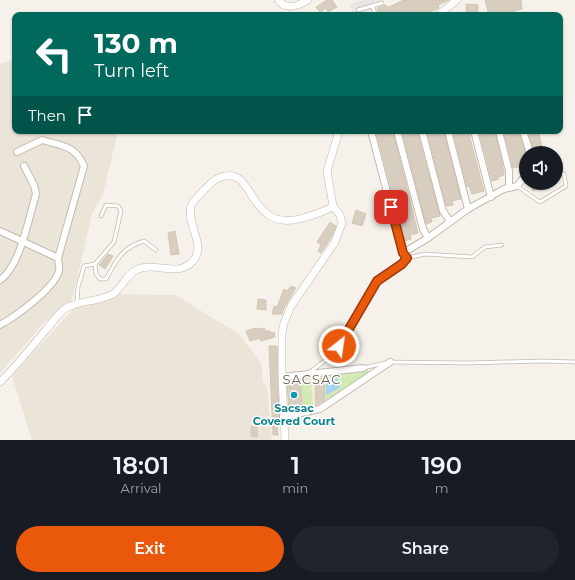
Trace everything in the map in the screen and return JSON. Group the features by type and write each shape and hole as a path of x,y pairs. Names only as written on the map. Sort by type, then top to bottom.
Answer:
{"street":[{"path":"278,0 284,6 289,7 299,5 308,0"},
{"path":"442,12 457,0"},
{"path":"285,440 283,417 282,333 291,306 336,242 340,232 342,223 340,215 333,206 327,179 327,171 338,134"},
{"path":"372,134 405,256 450,220 509,187 517,186 519,184"},
{"path":"398,134 423,229 428,238"},
{"path":"423,134 443,211 450,220"},
{"path":"449,134 468,209"},
{"path":"475,134 491,197"},
{"path":"499,134 509,171 509,187"},
{"path":"524,134 528,146"},
{"path":"0,325 35,300 53,281 59,270 58,258 84,166 79,154 70,149 42,140 17,152"},
{"path":"0,280 8,274 17,258 36,194 34,185 24,166"},
{"path":"0,382 62,311 77,302 112,294 135,270 152,267 170,270 185,266 192,262 198,252 198,245 191,221 191,206 206,188 219,177 231,175 239,179 251,193 261,210 280,221 292,221 313,215 333,206"},
{"path":"0,231 2,234 58,258"},
{"path":"283,417 320,409 390,362"},
{"path":"282,377 304,376 363,368"}],"lane":[{"path":"358,10 382,3"},
{"path":"372,6 375,12"},
{"path":"563,174 566,186 563,188"},
{"path":"523,190 540,202 560,190"},
{"path":"77,302 78,287 84,266 95,264 114,242 121,211 118,206 106,205 101,216"},
{"path":"95,264 96,274 100,279 106,279 123,251 133,244 144,241 156,250"},
{"path":"304,376 319,367 335,353 377,281 402,264 405,256 425,254 472,257 485,247 502,245"},
{"path":"363,368 390,362 575,362"}],"shaded area":[{"path":"364,0 384,0 370,4 372,10 364,12 352,12 350,4"},
{"path":"12,60 12,134 117,134 103,194 92,214 72,300 65,304 44,323 0,373 0,64"},
{"path":"117,294 175,295 239,334 261,363 263,382 267,387 272,440 32,440 12,376 76,306"},
{"path":"324,377 326,403 315,409 286,415 284,381"}],"green space":[{"path":"368,369 369,374 326,403 324,377"},
{"path":"301,382 311,382 313,406 302,406"}],"water":[{"path":"337,378 340,388 326,395 326,380"}],"building":[{"path":"327,0 332,0 337,7 328,12 326,8 320,12 316,7"},
{"path":"404,0 449,0 438,5 439,8 429,12 379,12 377,8 386,5 389,7"},
{"path":"485,0 521,0 522,9 514,12 488,12"},
{"path":"466,4 478,5 478,12 466,12"},
{"path":"377,134 394,134 418,233 410,235 411,239 405,241"},
{"path":"403,134 418,134 440,216 431,218 432,222 426,224"},
{"path":"428,134 445,134 461,199 452,201 453,205 446,206"},
{"path":"454,134 469,134 484,191 472,194 469,186 467,187"},
{"path":"480,134 496,134 504,175 498,177 499,179 492,181"},
{"path":"505,134 520,134 524,146 519,146 519,167 513,168"},
{"path":"529,134 539,134 542,146 532,146"},
{"path":"356,210 366,214 362,226 352,223"},
{"path":"330,222 336,226 331,238 321,253 318,251 321,245 317,242"},
{"path":"175,231 179,254 171,255 168,233"},
{"path":"108,254 113,256 105,269 99,265"},
{"path":"291,286 296,288 282,314 272,314 274,306 277,307 284,289 287,291"},
{"path":"258,299 266,300 266,310 257,309"},
{"path":"255,328 265,328 264,331 270,331 270,333 274,332 275,337 261,341 260,338 250,341 246,331"},
{"path":"269,346 277,346 278,435 273,435"},
{"path":"324,378 325,400 316,405 315,379"},
{"name":"Sacsac Covered Court","path":"301,382 302,408 289,409 287,383"},
{"path":"251,427 257,427 257,437 251,436"}],"place":[{"name":"Sacsac Covered Court","path":"294,395"}],"district":[{"name":"SACSAC","path":"312,379"}],"route":[{"path":"339,346 377,281 402,264 407,258 403,253 391,207"}]}
